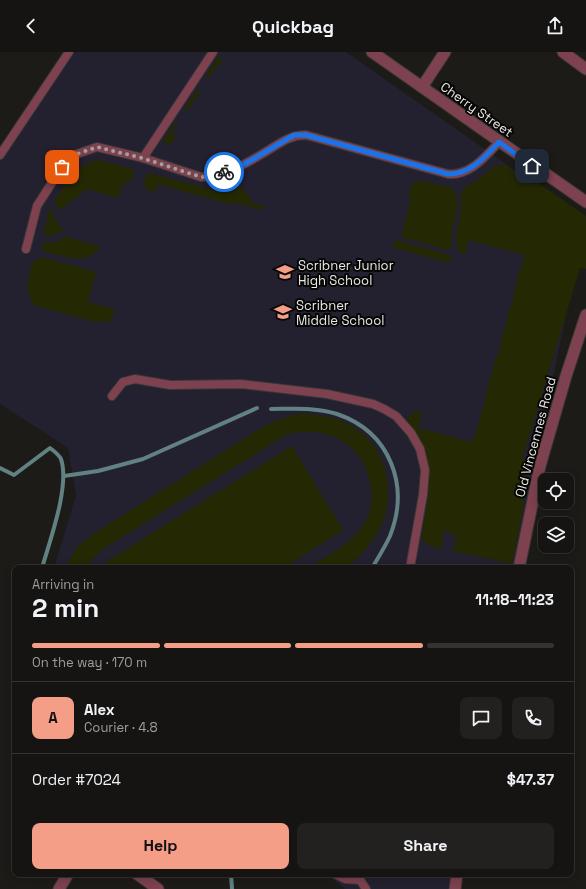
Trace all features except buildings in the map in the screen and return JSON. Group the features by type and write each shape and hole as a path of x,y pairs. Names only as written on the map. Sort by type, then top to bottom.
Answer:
{"street":[{"name":"Cherry Street","path":"372,52 586,202"},
{"path":"422,87 445,52"},
{"path":"563,52 586,69"},
{"name":"Old Vincennes Road","path":"520,565 540,466 566,376 586,315"},
{"path":"59,889 66,877"},
{"path":"141,877 158,889"},
{"path":"455,889 457,877"}],"lane":[{"path":"0,155 69,52"},
{"path":"142,158 213,52"},
{"path":"26,249 37,206 62,167 77,154 97,147 142,158 201,177 211,177 243,165 294,135 306,135 448,174 456,174 475,165 499,142"},
{"path":"112,396 123,382 135,379 170,385 241,384 340,396 373,404 384,409 396,416 411,434 420,449 425,470 423,496 411,565"},
{"path":"341,877 345,879 360,880 366,889"}],"shaded area":[{"name":"Scribner Middle School","path":"75,52 346,52 586,220 514,565 55,565 76,495 68,448 0,404 0,161"},
{"path":"330,877 451,877 449,889 345,889"}],"green space":[{"path":"218,57 221,57 222,60 209,78 207,78 206,76"},
{"path":"197,90 200,92 188,110 185,110 185,108"},
{"path":"178,122 172,134 176,138 169,146 163,141 175,123"},
{"path":"99,160 133,169 133,179 127,181 129,184 123,183 118,198 87,189 60,210 54,202 67,182 78,170 91,162"},
{"path":"504,164 534,185 537,182 586,216 586,269 580,268 522,460 528,462 522,515 512,564 453,551 457,536 449,534 449,531 444,531 441,550 430,546 421,539 429,491 428,462 424,448 417,434 406,420 416,410 422,414 418,428 472,442 476,434 524,255 469,240 465,254 460,254 457,247 456,238 461,208 461,193 465,187 478,180 493,167"},
{"path":"149,173 217,191 225,192 241,187 251,198 250,202 264,206 262,210 233,202 232,205 158,184 156,192 143,188 146,187 144,182 146,175"},
{"path":"423,181 452,188 457,198 457,210 452,233 452,245 448,250 401,237 411,198 409,197 410,186 416,182"},
{"path":"50,208 55,214 52,216 63,230 52,236 43,235"},
{"path":"67,235 70,238 101,247 88,257 81,258 66,257 43,251 42,243 58,242"},
{"path":"396,240 449,255 452,258 449,263 392,247"},
{"path":"42,257 96,272 88,302 115,309 110,322 95,322 33,305 27,288 32,261 35,262"},
{"path":"294,414 312,414 329,417 345,422 359,430 370,441 379,454 385,470 388,489 387,506 383,522 371,543 358,558 351,563 348,565 313,565 347,543 365,523 369,515 371,501 371,488 368,473 361,459 342,440 315,432 301,432 286,435 103,549 88,565 67,565 77,547 93,534 266,425"},
{"path":"292,446 343,530 288,565 105,565 104,563"}],"waterway":[{"path":"64,476 98,471 143,459 257,408"},
{"path":"271,409 312,409 337,414 355,422 370,433 382,447 391,463 396,480 398,498 396,517 390,536 374,565"},
{"path":"0,468 14,475 50,448 61,459 63,470 61,498 43,565"},
{"path":"231,877 232,889"}],"way so far":[{"path":"62,167 77,154 97,147 142,158 201,177 211,177 224,172"}],"place":[{"name":"Scribner Junior High School","path":"285,272"},
{"name":"Scribner Middle School","path":"283,312"}],"route":[{"path":"224,172 243,165 294,135 306,135 328,140 448,174 459,174 464,172 475,165 499,142 532,166"}]}
